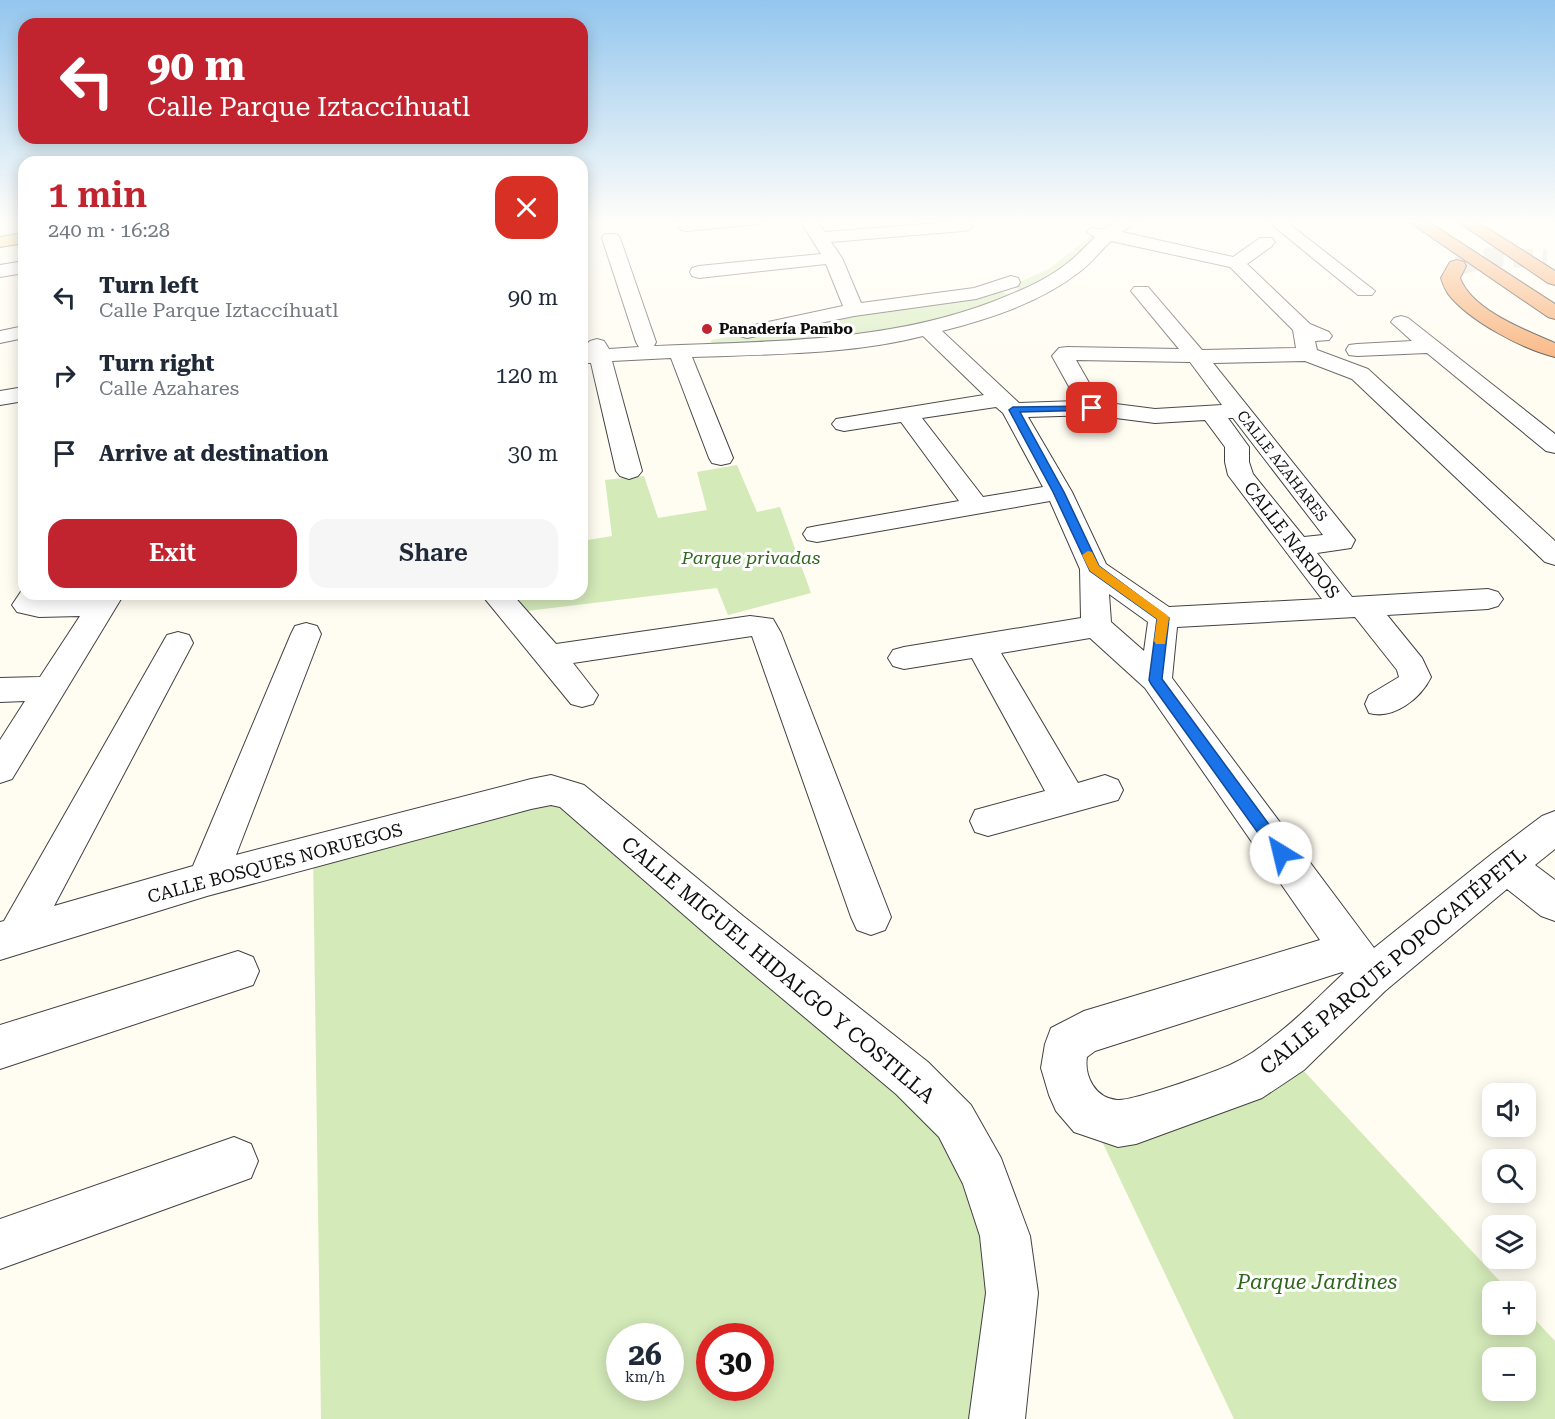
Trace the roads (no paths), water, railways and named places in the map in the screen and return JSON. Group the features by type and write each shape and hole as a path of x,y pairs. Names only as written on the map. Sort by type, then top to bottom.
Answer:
{"highway":[{"path":"1453,285 1461,298 1494,320 1555,351"},
{"path":"1513,285 1555,313"}],"street":[{"path":"627,285 646,342"},
{"path":"844,285 854,310"},
{"path":"590,351 679,351 822,345 929,330 973,317 1044,285"},
{"path":"1259,285 1303,328 1358,362 1555,556"},
{"path":"1358,285 1365,291"},
{"path":"590,351 646,342 729,336 854,310 976,293 1002,286 1019,292 1019,298"},
{"name":"CALLE AZAHARES","path":"1141,291 1195,355 1341,540 1337,543 1298,546"},
{"path":"1401,322 1555,446"},
{"path":"1303,328 1307,354"},
{"path":"929,330 1007,405 1059,492 1094,568 1096,614 1156,680 1361,963"},
{"path":"0,337 18,334"},
{"path":"1092,408 1063,356 1067,353 1307,354 1358,362 1431,347"},
{"path":"590,351 629,471"},
{"path":"679,351 721,458"},
{"path":"0,398 18,395"},
{"path":"844,424 907,414 1007,405 1092,408 1155,416 1238,411"},
{"path":"0,411 18,408"},
{"name":"CALLE NARDOS","path":"1211,412 1237,447 1240,475 1298,546 1411,666 1415,677 1411,685 1381,704"},
{"path":"907,414 976,507"},
{"path":"1237,462 1279,461"},
{"path":"816,534 1059,492"},
{"path":"1094,568 1163,618 1488,599"},
{"path":"904,658 981,646 1096,614 1124,598 1139,601"},
{"path":"30,600 27,605 106,600"},
{"path":"0,769 106,600"},
{"path":"501,600 582,695"},
{"path":"1156,680 1163,618"},
{"path":"549,656 762,626 871,917"},
{"path":"207,879 306,634"},
{"path":"9,938 178,644"},
{"path":"981,646 1069,800"},
{"path":"0,690 50,689"},
{"name":"CALLE BOSQUES NORUEGOS","path":"9,938 207,879 552,790"},
{"name":"CALLE MIGUEL HIDALGO Y COSTILLA","path":"552,790 571,795 729,929 912,1078 955,1121 984,1175 1005,1236 1012,1293 997,1419"},
{"path":"988,821 1104,790"},
{"name":"CALLE PARQUE POPOCATÉPETL","path":"1361,963 1084,1033 1067,1044 1063,1068 1072,1095 1090,1116 1118,1124 1136,1121 1246,1082 1288,1054 1361,963 1506,866 1555,827"},
{"path":"1506,866 1555,903"},
{"path":"0,1047 238,971"},
{"path":"0,1244 234,1161"}],"place":[{"name":"Panadería Pambo","path":"707,329"}],"park label":[{"name":"Parque privadas","path":"751,557"},
{"name":"Parque Jardines","path":"1317,1282"}]}
